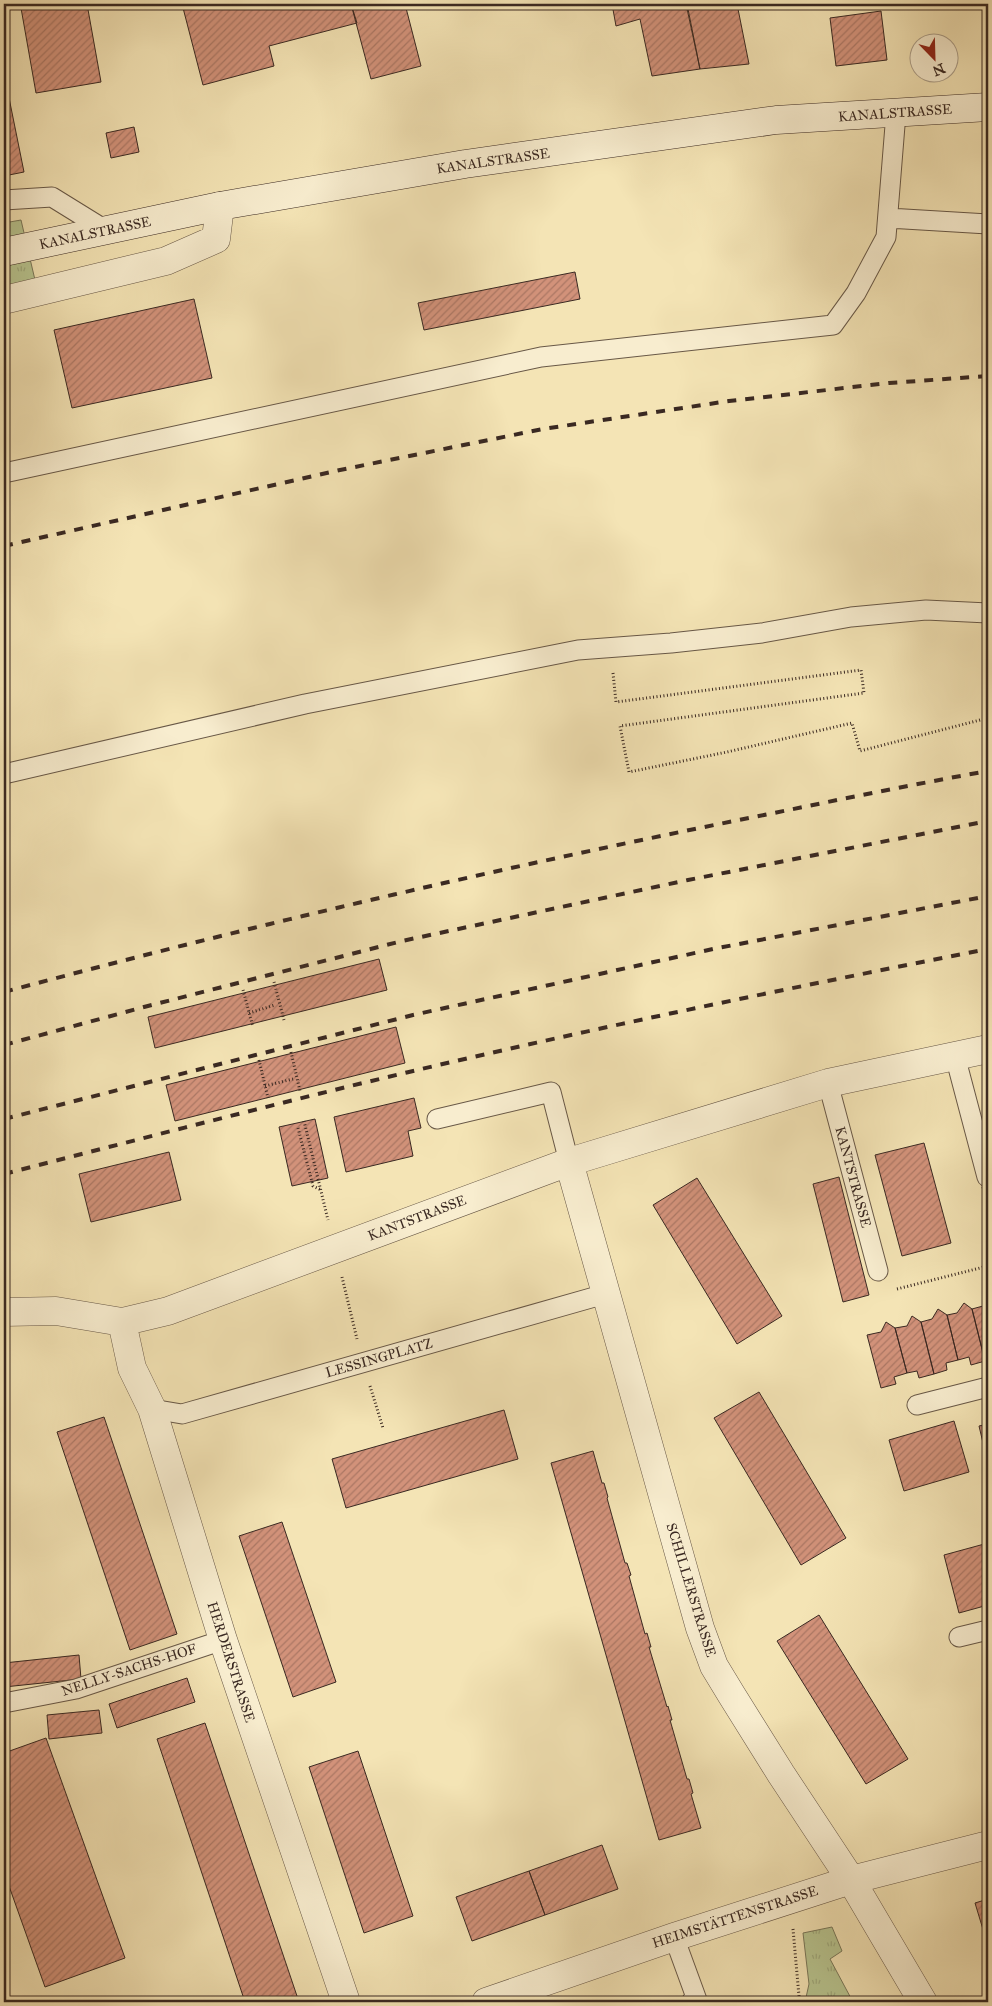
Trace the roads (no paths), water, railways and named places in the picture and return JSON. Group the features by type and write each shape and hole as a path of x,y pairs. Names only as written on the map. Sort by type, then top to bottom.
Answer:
{"street":[{"name":"KANALSTRASSE","path":"4,252 220,206 465,164 776,120 988,106"},
{"path":"4,300 166,261 216,239 220,206"},
{"name":"KANTSTRASSE","path":"4,1312 56,1311 122,1322 168,1311 569,1162 828,1083 988,1049"},
{"name":"SCHILLERSTRASSE","path":"569,1162 700,1628 714,1666 781,1774 851,1880 923,2002"},
{"name":"HERDERSTRASSE","path":"122,1322 132,1368 152,1409 223,1640 346,2002"},
{"name":"HEIMSTÄTTENSTRASSE","path":"486,2002 674,1937 851,1880 988,1846"}],"lane":[{"path":"4,473 541,357 833,325 856,293 886,237 896,113"},
{"path":"4,200 52,197 107,231"},
{"path":"888,218 988,224"},
{"path":"4,774 305,704 578,650 671,643 762,633 851,617 926,610 988,613"},
{"path":"955,1056 987,1177"},
{"name":"KANTSTRASSE","path":"828,1083 878,1272"},
{"path":"437,1119 551,1092 569,1162"},
{"name":"LESSINGPLATZ","path":"152,1409 182,1414 606,1294"},
{"path":"917,1405 988,1387"},
{"path":"959,1637 988,1630"},
{"name":"NELLY-SACHS-HOF","path":"4,1703 76,1689 223,1640"},
{"path":"674,1937 697,2000 691,2002"}],"railway":[{"path":"4,546 340,470 543,429 729,401 889,383 988,376"},
{"path":"4,992 289,919 481,875 673,834 988,771"},
{"path":"4,1045 402,941 688,880 988,821"},
{"path":"4,1119 413,1015 713,949 988,896"},
{"path":"4,1174 318,1094 485,1054 736,1000 988,949"}]}
